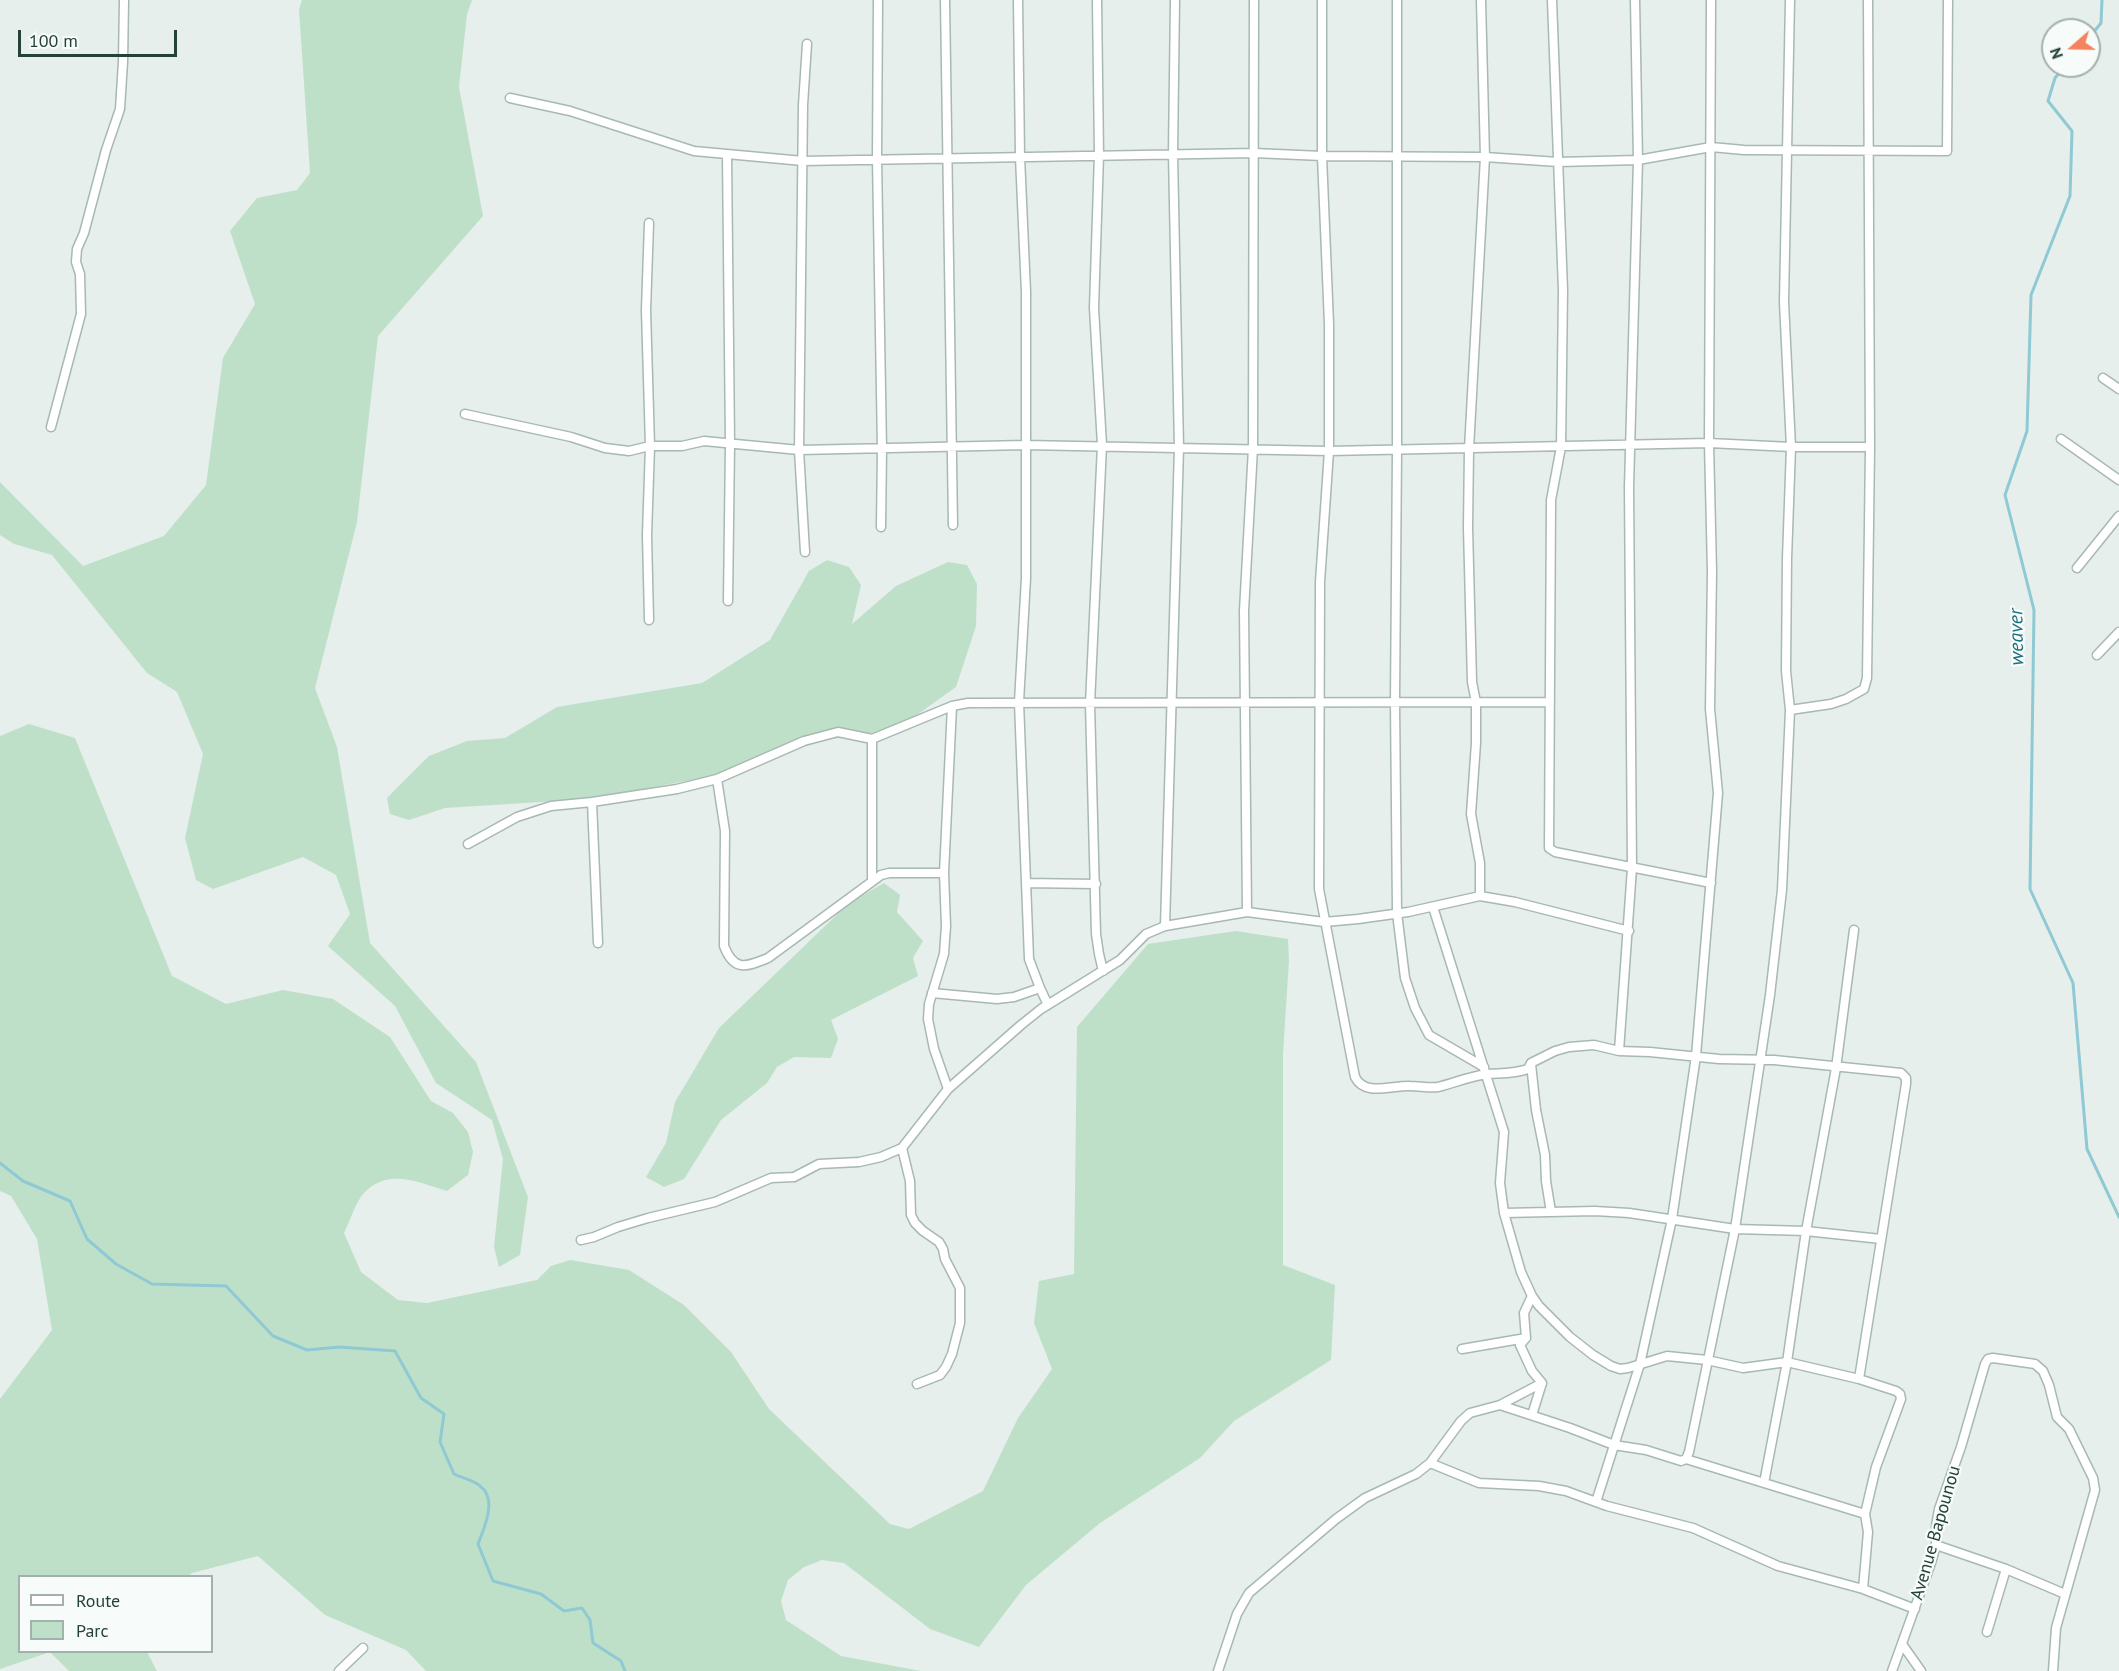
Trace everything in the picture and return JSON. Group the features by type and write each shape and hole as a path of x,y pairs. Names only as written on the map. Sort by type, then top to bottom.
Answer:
{"street":[{"path":"51,427 81,315 77,249 84,233 106,150 120,109 124,0"},
{"path":"878,0 877,159 882,449 881,526"},
{"path":"945,0 953,525"},
{"path":"1018,0 1020,157 1026,292 1026,578 1019,702 1029,958 1048,1005"},
{"path":"1097,0 1099,155 1094,308 1102,446 1090,704 1097,944 1103,971"},
{"path":"1165,926 1179,448 1173,154 1175,0"},
{"path":"1247,912 1244,611 1253,448 1254,0"},
{"path":"1322,0 1322,156 1329,324 1329,451 1320,582 1319,889 1353,1071 1358,1083 1374,1089 1408,1086 1435,1087 1486,1071 1516,1073 1528,1069 1531,1063 1555,1051 1569,1047 1594,1045 1619,1051 1774,1060 1901,1073 1906,1078 1906,1084 1859,1378"},
{"path":"1397,0 1395,702 1397,914 1405,978 1415,1008 1429,1035 1486,1071"},
{"path":"1480,896 1480,863 1472,814 1476,702 1472,682 1468,528 1469,449 1485,157 1481,0"},
{"path":"1552,0 1563,290 1561,447 1551,500 1550,848 1555,852 1711,883"},
{"path":"1619,1051 1632,868 1630,446 1638,160 1635,0"},
{"path":"1596,1502 1640,1364 1672,1219 1695,1056 1718,793 1710,709 1712,572 1709,443 1711,0"},
{"path":"1686,1459 1734,1229 1779,931 1790,710 1786,660 1791,447 1784,302 1790,0"},
{"path":"1790,710 1831,704 1846,699 1864,688 1867,678 1870,447 1868,0"},
{"path":"510,98 570,111 694,150 803,160 1254,153 1322,156 1485,157 1558,162 1638,160 1711,147 1947,151 1948,0"},
{"path":"805,552 800,450 803,105 807,44"},
{"path":"727,154 730,444 728,601"},
{"path":"649,224 646,310 650,446 647,535 649,620"},
{"path":"2103,378 2119,388"},
{"path":"465,414 571,437 605,448 629,451 650,446 682,446 704,441 800,450 1025,445 1329,451 1709,443 1791,447 1870,447"},
{"path":"2061,439 2119,480"},
{"path":"2077,568 2119,516"},
{"path":"2097,655 2119,632"},
{"path":"468,843 517,817 551,806 676,789 717,779 804,741 838,732 872,739 952,706 968,703 1550,702"},
{"path":"948,1089 930,1035 928,1019 929,1004 944,954 952,706"},
{"path":"872,739 872,880"},
{"path":"717,779 725,831 724,946 729,958 737,965 751,965 768,958 872,880 889,873 945,873"},
{"path":"592,802 598,943"},
{"path":"1026,883 1096,884"},
{"path":"581,1240 594,1238 618,1227 648,1218 715,1202 771,1178 794,1177 819,1164 859,1162 881,1157 902,1148 948,1089 1021,1025 1048,1005 1103,971 1133,949 1146,934 1165,926 1247,912 1324,922 1397,914 1480,896 1515,902 1629,931"},
{"path":"1433,907 1504,1132 1500,1183 1504,1213 1521,1272 1532,1296 1570,1337 1593,1355 1611,1366 1620,1368 1668,1356 1707,1360 1743,1368 1787,1362 1859,1378 1900,1394 1901,1399 1876,1467 1865,1514 1868,1532 1863,1589"},
{"path":"1764,1483 1787,1362 1806,1230 1836,1068 1854,930"},
{"path":"932,993 997,999 1014,997 1040,988"},
{"path":"1531,1063 1551,1212"},
{"path":"902,1148 910,1181 911,1215 923,1232 939,1242 960,1288 960,1323 952,1354 940,1375 917,1384"},
{"path":"1504,1213 1629,1213 1734,1229 1806,1230 1881,1239"},
{"path":"1532,1296 1524,1313 1526,1338 1520,1345 1532,1371 1542,1383"},
{"path":"1461,1349 1526,1338"},
{"name":"Avenue Bapounou","path":"1892,1671 1935,1545 1939,1509 1988,1359 2036,1364 2043,1371 2057,1417 2069,1429 2093,1478 2095,1490 2065,1594"},
{"path":"1218,1671 1237,1614 1249,1593 1355,1505 1416,1473 1430,1463 1461,1420 1470,1413 1500,1405 1542,1383"},
{"path":"1532,1415 1542,1383"},
{"path":"1500,1405 1614,1445 1646,1450 1681,1461 1686,1459 1865,1514"},
{"path":"1430,1463 1479,1483 1539,1486 1566,1491 1607,1506 1693,1528 1778,1566 1863,1589 1915,1609"},
{"path":"1935,1545 2006,1569 2065,1594 2056,1628 2053,1671"},
{"path":"1987,1632 2006,1569"},
{"path":"1902,1644 1921,1671"},
{"path":"339,1671 363,1648"}],"green space":[{"path":"302,0 472,0 467,14 459,87 483,216 378,336 357,522 315,688 337,747 370,943 476,1062 528,1197 520,1255 499,1267 494,1247 503,1159 492,1120 436,1083 395,1006 328,946 350,914 336,875 303,857 213,889 196,880 185,838 203,754 177,692 147,673 52,555 14,544 0,535 0,482 83,566 164,536 206,485 223,358 255,304 230,231 257,198 297,190 310,173 299,9"},
{"path":"827,560 849,567 861,585 852,624 896,586 948,562 967,565 977,584 976,626 956,687 907,722 868,734 793,744 713,776 588,799 445,808 409,820 390,814 387,798 429,756 467,741 505,738 557,707 702,683 770,640 809,571"},
{"path":"29,724 75,738 172,976 226,1004 283,990 333,999 390,1037 431,1101 453,1113 468,1132 473,1152 468,1175 447,1191 414,1181 392,1179 372,1186 363,1194 344,1233 361,1272 398,1300 427,1303 537,1280 551,1266 570,1260 629,1270 684,1305 731,1352 769,1409 890,1524 909,1529 983,1491 1018,1418 1052,1369 1034,1323 1039,1281 1074,1274 1077,1027 1148,944 1236,931 1288,939 1289,961 1283,1054 1283,1265 1335,1285 1331,1360 1234,1421 1200,1458 1100,1523 1026,1585 979,1647 930,1629 844,1563 822,1560 804,1567 788,1580 781,1601 786,1620 841,1656 921,1671 426,1671 406,1650 325,1615 258,1556 189,1575 18,1575 18,1653 47,1653 0,1669 0,1399 52,1330 37,1239 11,1196 0,1191 0,736"},
{"path":"884,883 900,895 897,912 923,941 913,958 918,976 831,1020 838,1039 831,1058 794,1057 777,1067 767,1083 721,1120 684,1179 664,1187 646,1177 666,1143 675,1102 719,1028 849,903"},
{"path":"51,1653 148,1653 157,1671 69,1671"}],"waterway":[{"name":"weaver","path":"2101,23 2102,0"},
{"name":"weaver","path":"2055,78 2048,101 2072,131 2070,196 2031,295 2027,431 2005,495 2034,610 2030,889 2073,983 2087,1149 2119,1217"},
{"path":"0,1163 23,1181 70,1201 87,1239 116,1264 152,1284 226,1286 273,1336 307,1350 339,1347 395,1351 421,1398 444,1414 440,1442 454,1474 475,1482 488,1498 488,1514 478,1544 493,1581 541,1594 564,1611 582,1608 590,1620 593,1643 621,1661 625,1671"}]}
